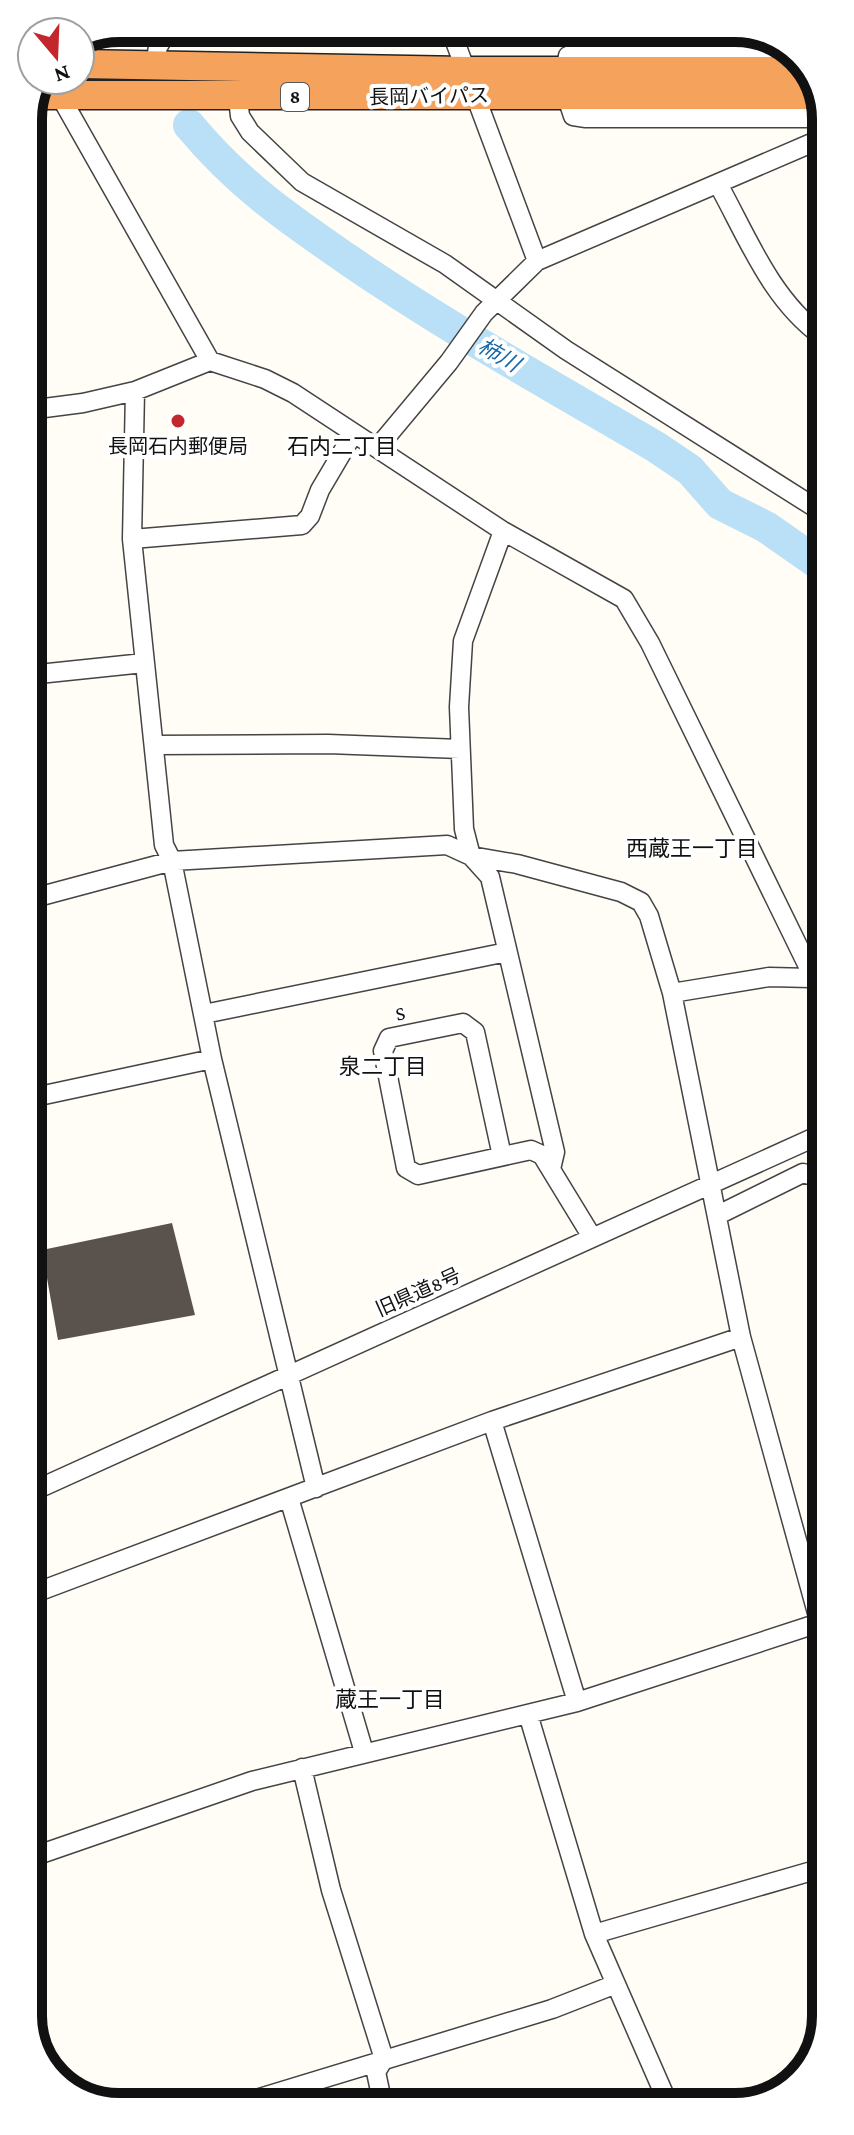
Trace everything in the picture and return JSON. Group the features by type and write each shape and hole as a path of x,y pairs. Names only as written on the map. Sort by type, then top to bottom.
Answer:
{"highway":[{"name":"長岡バイパス","path":"96,64 155,64 471,84"},
{"name":"長岡バイパス","path":"96,92 238,98 471,84 566,83 796,72"},
{"name":"長岡バイパス","path":"566,83 808,94"}],"street":[{"path":"155,64 161,42"},
{"path":"455,42 537,261"},
{"path":"664,42 665,49"},
{"path":"767,49 573,51 566,83 573,116 812,118"},
{"path":"53,96 210,361"},
{"path":"238,98 240,116 250,132 302,182 445,264 491,308 566,350 812,506"},
{"path":"378,447 491,308 537,261 812,143"},
{"path":"718,184 776,288 789,307 812,327"},
{"path":"42,408 135,391 210,361 265,379 293,393 353,434 378,447 503,531 603,584 624,599 638,619 811,978 769,977 672,993"},
{"path":"135,391 132,539 164,845 172,861 212,1059 269,1307 290,1372 316,1488"},
{"path":"132,539 302,525 310,516 320,490 353,434"},
{"path":"503,531 463,641 460,749 464,829 471,856 490,877 555,1152 551,1169 592,1237"},
{"path":"42,674 144,663"},
{"path":"155,745 328,744 460,749"},
{"path":"42,895 172,861 447,845 471,856 517,864 621,892 641,902 653,925 672,993 741,1337 812,1584"},
{"path":"204,1014 507,952"},
{"name":"S","path":"502,1156 475,1032 463,1023 389,1038 383,1051 406,1168 418,1175 531,1150 542,1155 551,1169"},
{"path":"42,1095 212,1059"},
{"name":"旧県道8号","path":"42,1487 812,1138"},
{"path":"718,1215 803,1173 812,1176"},
{"path":"42,1590 492,1421 741,1337"},
{"path":"492,1421 577,1702"},
{"path":"289,1498 364,1752"},
{"path":"42,1854 252,1781 577,1702 812,1626"},
{"path":"528,1714 594,1934 664,2093"},
{"path":"302,1768 331,1890 384,2059 376,2072 380,2093"},
{"path":"594,1934 812,1871"},
{"path":"275,2093 552,2009 616,1984"}],"building":[{"path":"172,1223 195,1315 58,1340 42,1250"}],"waterway":[{"name":"柿川","path":"189,125 244,182 324,243 461,332 656,447 690,470 720,504 766,527 812,559"}],"place":[{"name":"長岡石内郵便局","path":"178,421"}],"district":[{"name":"石内二丁目","path":"342,446"},
{"name":"西蔵王一丁目","path":"692,848"},
{"name":"泉二丁目","path":"383,1066"},
{"name":"蔵王一丁目","path":"390,1699"}]}
